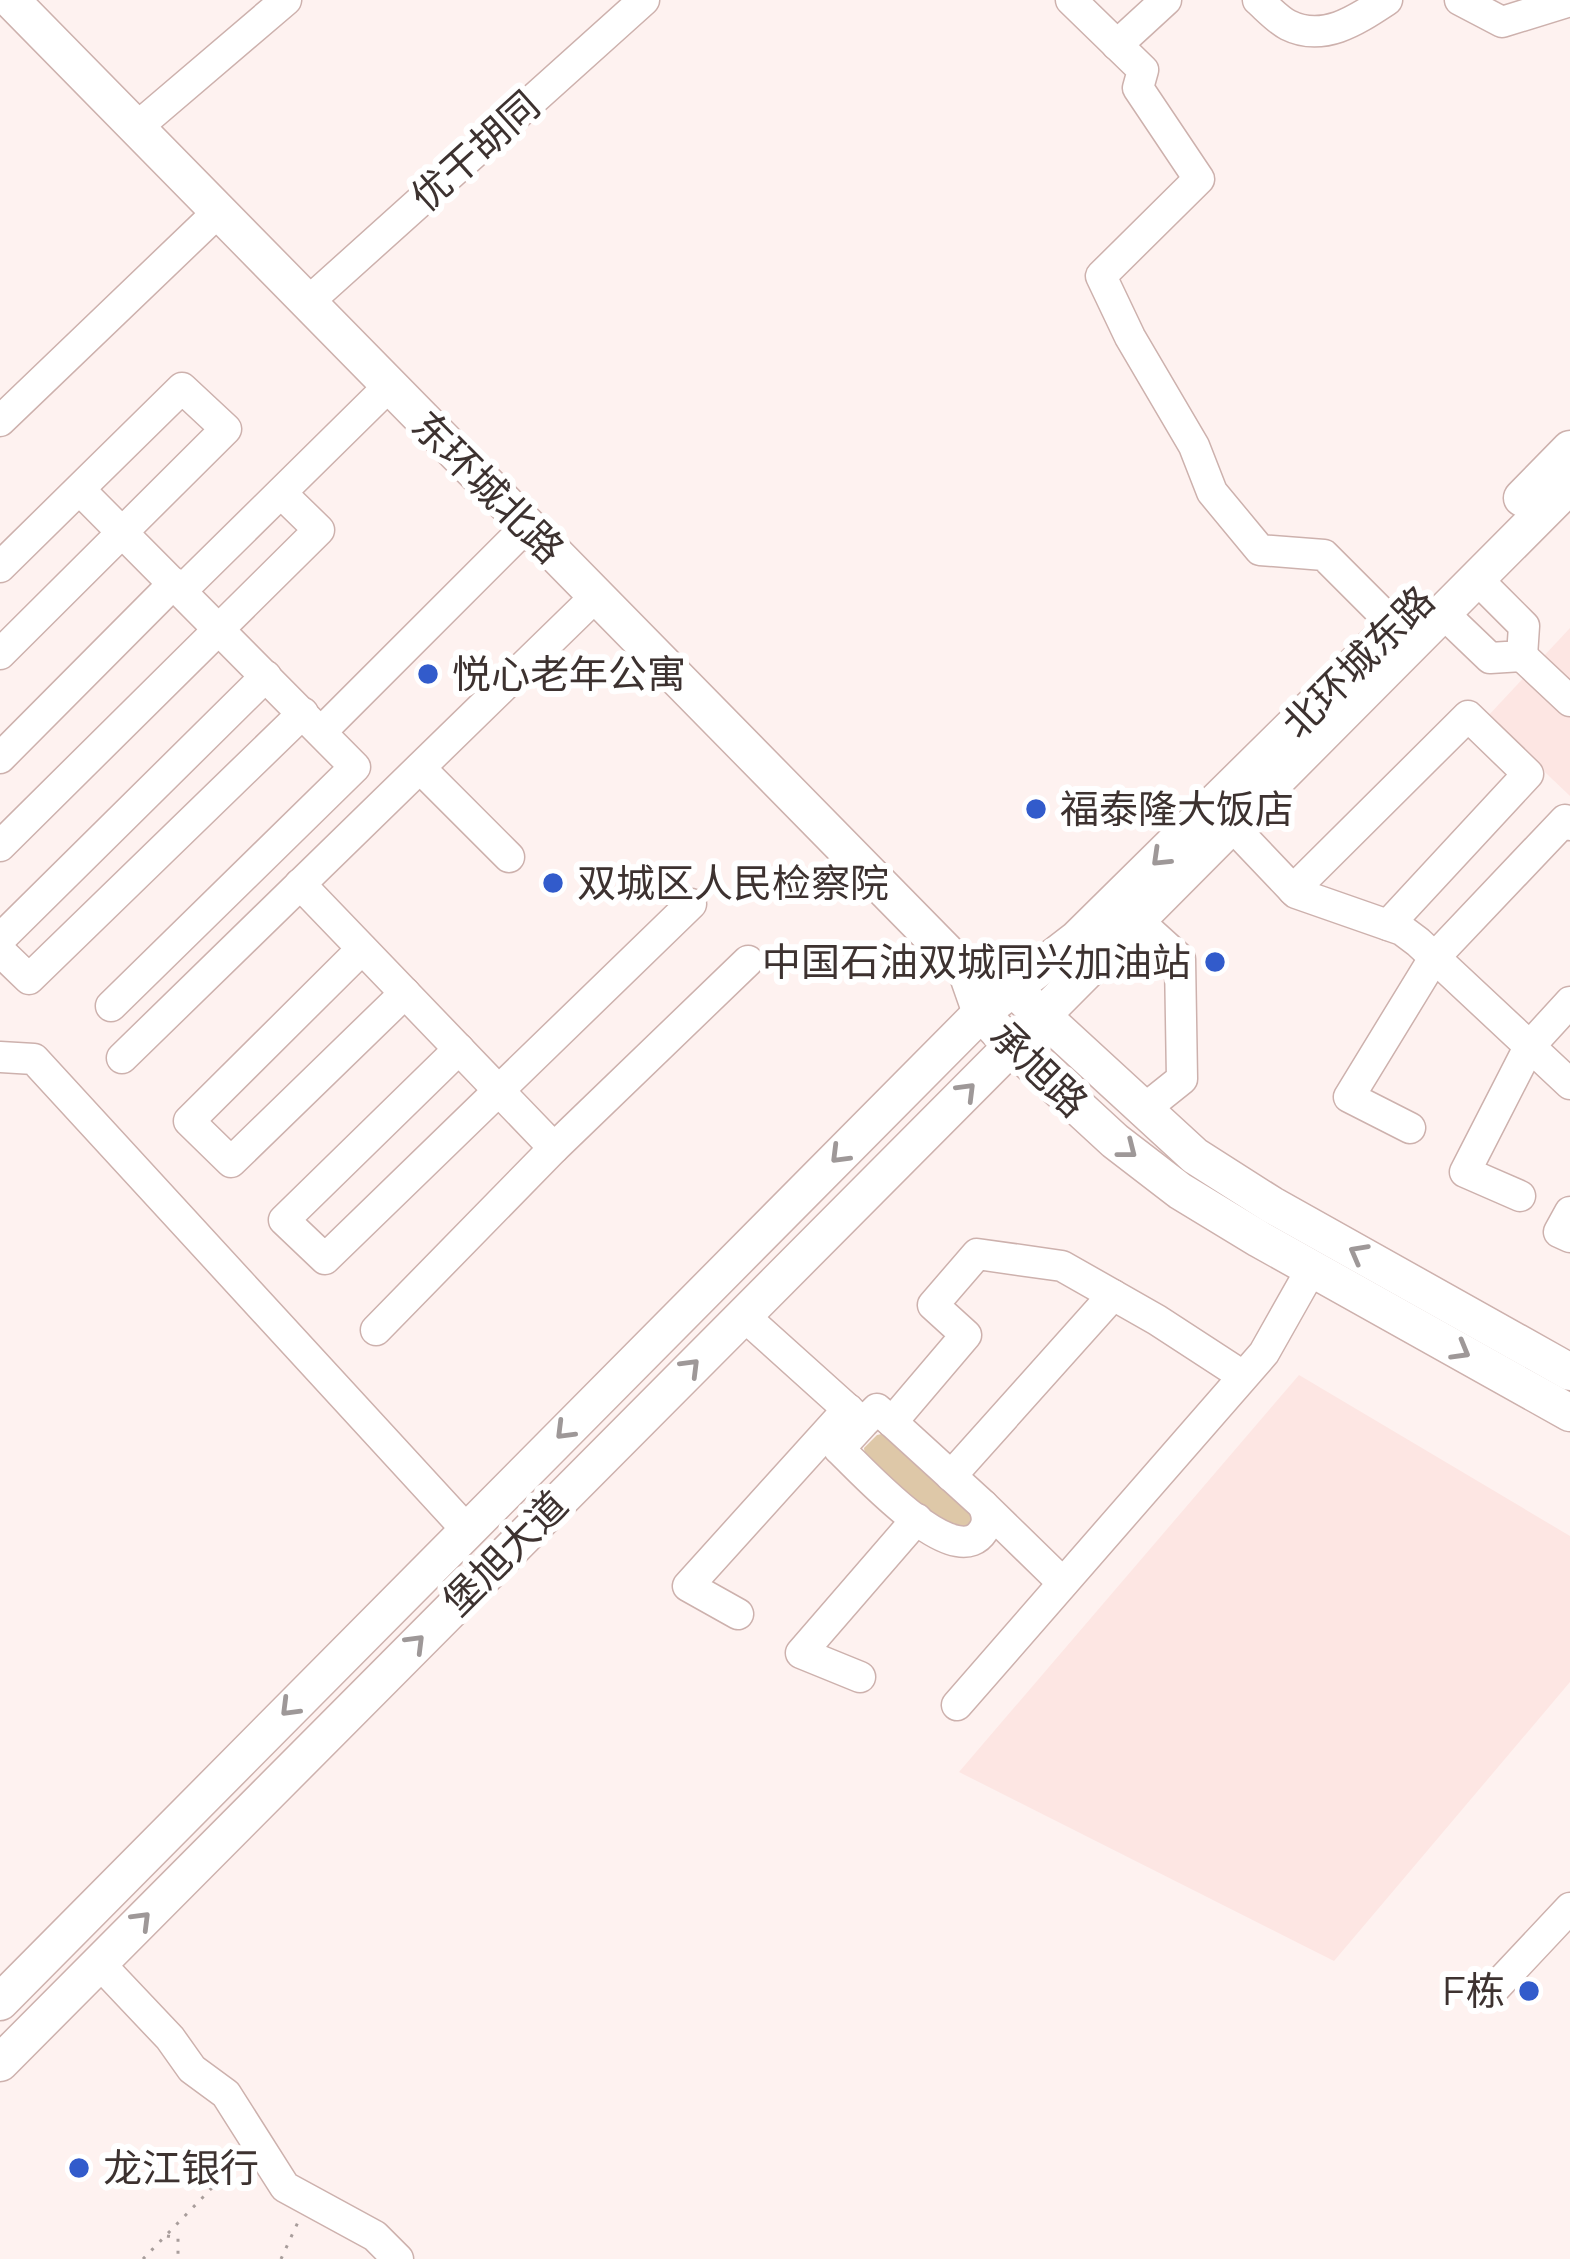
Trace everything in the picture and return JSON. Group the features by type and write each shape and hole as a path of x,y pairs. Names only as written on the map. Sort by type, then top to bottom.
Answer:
{"main road":[{"name":"东环城北路","path":"11,0 967,973"},
{"name":"北环城东路","path":"1012,1046 1137,920 1222,815 1395,626 1570,449"},
{"name":"北环城东路","path":"981,1013 1077,939 1222,815 1443,613 1570,485"},
{"name":"承旭路","path":"967,973 1013,988 1180,1145 1238,1185 1570,1372"},
{"name":"承旭路","path":"967,973 981,1013 1012,1046 1115,1141 1180,1191 1570,1413"},
{"name":"堡旭大道","path":"0,2002 981,1013"},
{"name":"堡旭大道","path":"0,2063 1012,1046"}],"street":[{"path":"136,128 286,0"},
{"name":"优干胡同","path":"307,303 644,0"},
{"path":"1071,0 1143,70 1138,88 1199,178 1101,276 1130,337 1194,446 1212,492 1260,550 1324,556 1395,626"},
{"path":"1117,45 1166,0"},
{"path":"1258,0 1288,26 1318,32 1350,24 1387,0"},
{"path":"1460,0 1502,22 1570,1"},
{"path":"0,421 218,212"},
{"path":"0,758 389,386"},
{"path":"0,567 182,388 226,429 0,654"},
{"path":"80,490 355,767 111,1006"},
{"path":"0,846 319,530 280,493"},
{"path":"0,952 29,980 527,526"},
{"path":"1477,579 1524,626 1522,656"},
{"path":"122,1058 596,596"},
{"path":"1443,613 1490,658 1522,656 1570,701"},
{"path":"0,939 266,676"},
{"path":"1293,890 1468,716 1528,774 1388,925"},
{"path":"420,768 509,856"},
{"path":"1222,815 1293,890 1309,900 1402,930 1570,1084"},
{"path":"1410,1128 1349,1096 1434,958 1565,820 1570,825"},
{"path":"300,884 554,1148"},
{"path":"459,1049 284,1220 325,1259 692,904"},
{"path":"1137,920 1180,959 1182,1078 1142,1111"},
{"path":"362,949 189,1121 231,1162 405,993"},
{"path":"376,1330 554,1148 748,962"},
{"path":"1520,1196 1465,1172 1529,1046 1570,1002"},
{"path":"0,1057 34,1059 466,1529"},
{"path":"1570,1212 1559,1232 1570,1237"},
{"path":"738,1614 688,1586 868,1418 966,1335 933,1305 977,1254 1062,1266 1243,1376"},
{"path":"957,1705 1264,1353 1312,1268"},
{"path":"951,1475 1113,1295"},
{"path":"743,1315 868,1418 951,1475 1063,1583"},
{"path":"868,1418 839,1449 941,1539 958,1544 974,1541 988,1515 983,1504"},
{"path":"860,1677 801,1652 917,1520"},
{"path":"1492,1990 1567,1916"},
{"path":"99,1964 170,2038 192,2069 226,2094 285,2187 375,2236 398,2259"}],"path":[{"path":"143,2259 240,2159 260,2152"},
{"path":"281,2259 304,2213 317,2207"},
{"path":"165,2236 178,2238 178,2259"}],"shaded area":[{"path":"1570,628 1570,796 1487,717"},
{"path":"1299,1375 1570,1536 1570,1682 1334,1961 959,1772"},
{"path":"886,1433 972,1512 971,1525 964,1531 941,1527 865,1456 864,1448"}],"place":[{"name":"悦心老年公寓","path":"428,674"},
{"name":"福泰隆大饭店","path":"1036,809"},
{"name":"双城区人民检察院","path":"553,883"},
{"name":"中国石油双城同兴加油站","path":"1215,962"},
{"name":"F栋","path":"1529,1991"},
{"name":"龙江银行","path":"79,2168"}]}
